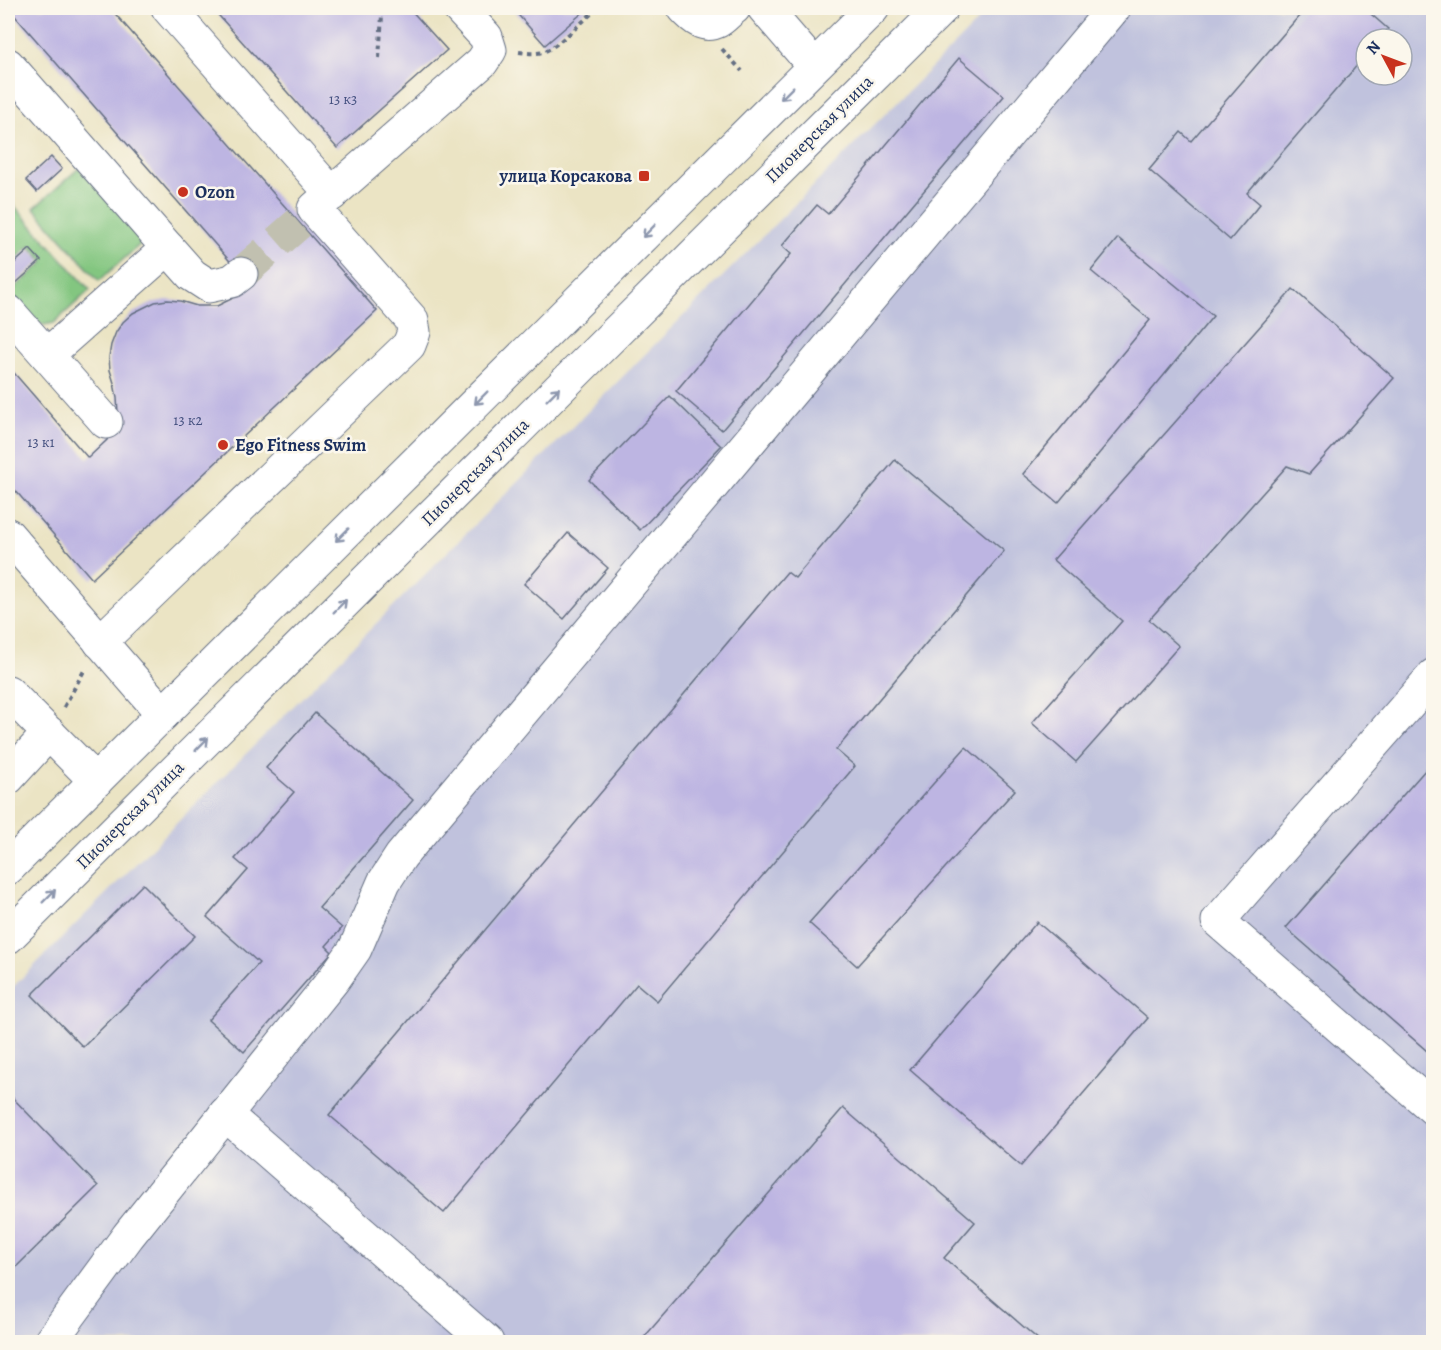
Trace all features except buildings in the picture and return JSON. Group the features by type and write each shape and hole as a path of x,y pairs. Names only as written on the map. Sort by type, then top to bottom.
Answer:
{"main road":[{"path":"100,642 409,345 414,332 412,320 315,209 168,8"},
{"path":"315,209 482,62 490,50 486,37 459,8"},
{"path":"684,8 693,18 705,24 718,21 734,8"},
{"path":"764,8 814,66"},
{"path":"8,868 873,8"},
{"name":"Пионерская улица","path":"8,937 942,8"},
{"path":"50,1342 128,1236 334,980 355,950 384,882 401,856 1114,8"},
{"path":"8,65 192,275 209,286 232,281 241,274"},
{"path":"47,355 168,248"},
{"path":"8,310 105,423"},
{"path":"8,535 163,714"},
{"path":"1434,675 1218,921 1434,1109"},
{"path":"8,692 96,781"},
{"path":"8,778 49,733"},
{"path":"225,1114 488,1342"}],"path":[{"path":"379,58 382,16 380,8"},
{"path":"490,50 536,54 545,52 554,47 598,8"},
{"path":"49,733 100,642"}],"shaded area":[{"path":"991,8 1433,8 1433,1342 8,1342 8,992"}],"green space":[{"path":"79,168 144,241 99,281 34,208"},
{"path":"8,199 90,290 54,323 44,325 37,322 10,292 44,262 30,246 8,266"}],"tunnel":[{"path":"241,274 299,223"}],"place":[{"name":"улица Корсакова","path":"644,176"},
{"name":"Ozon","path":"183,192"},
{"name":"Ego Fitness Swim","path":"223,445"}]}
